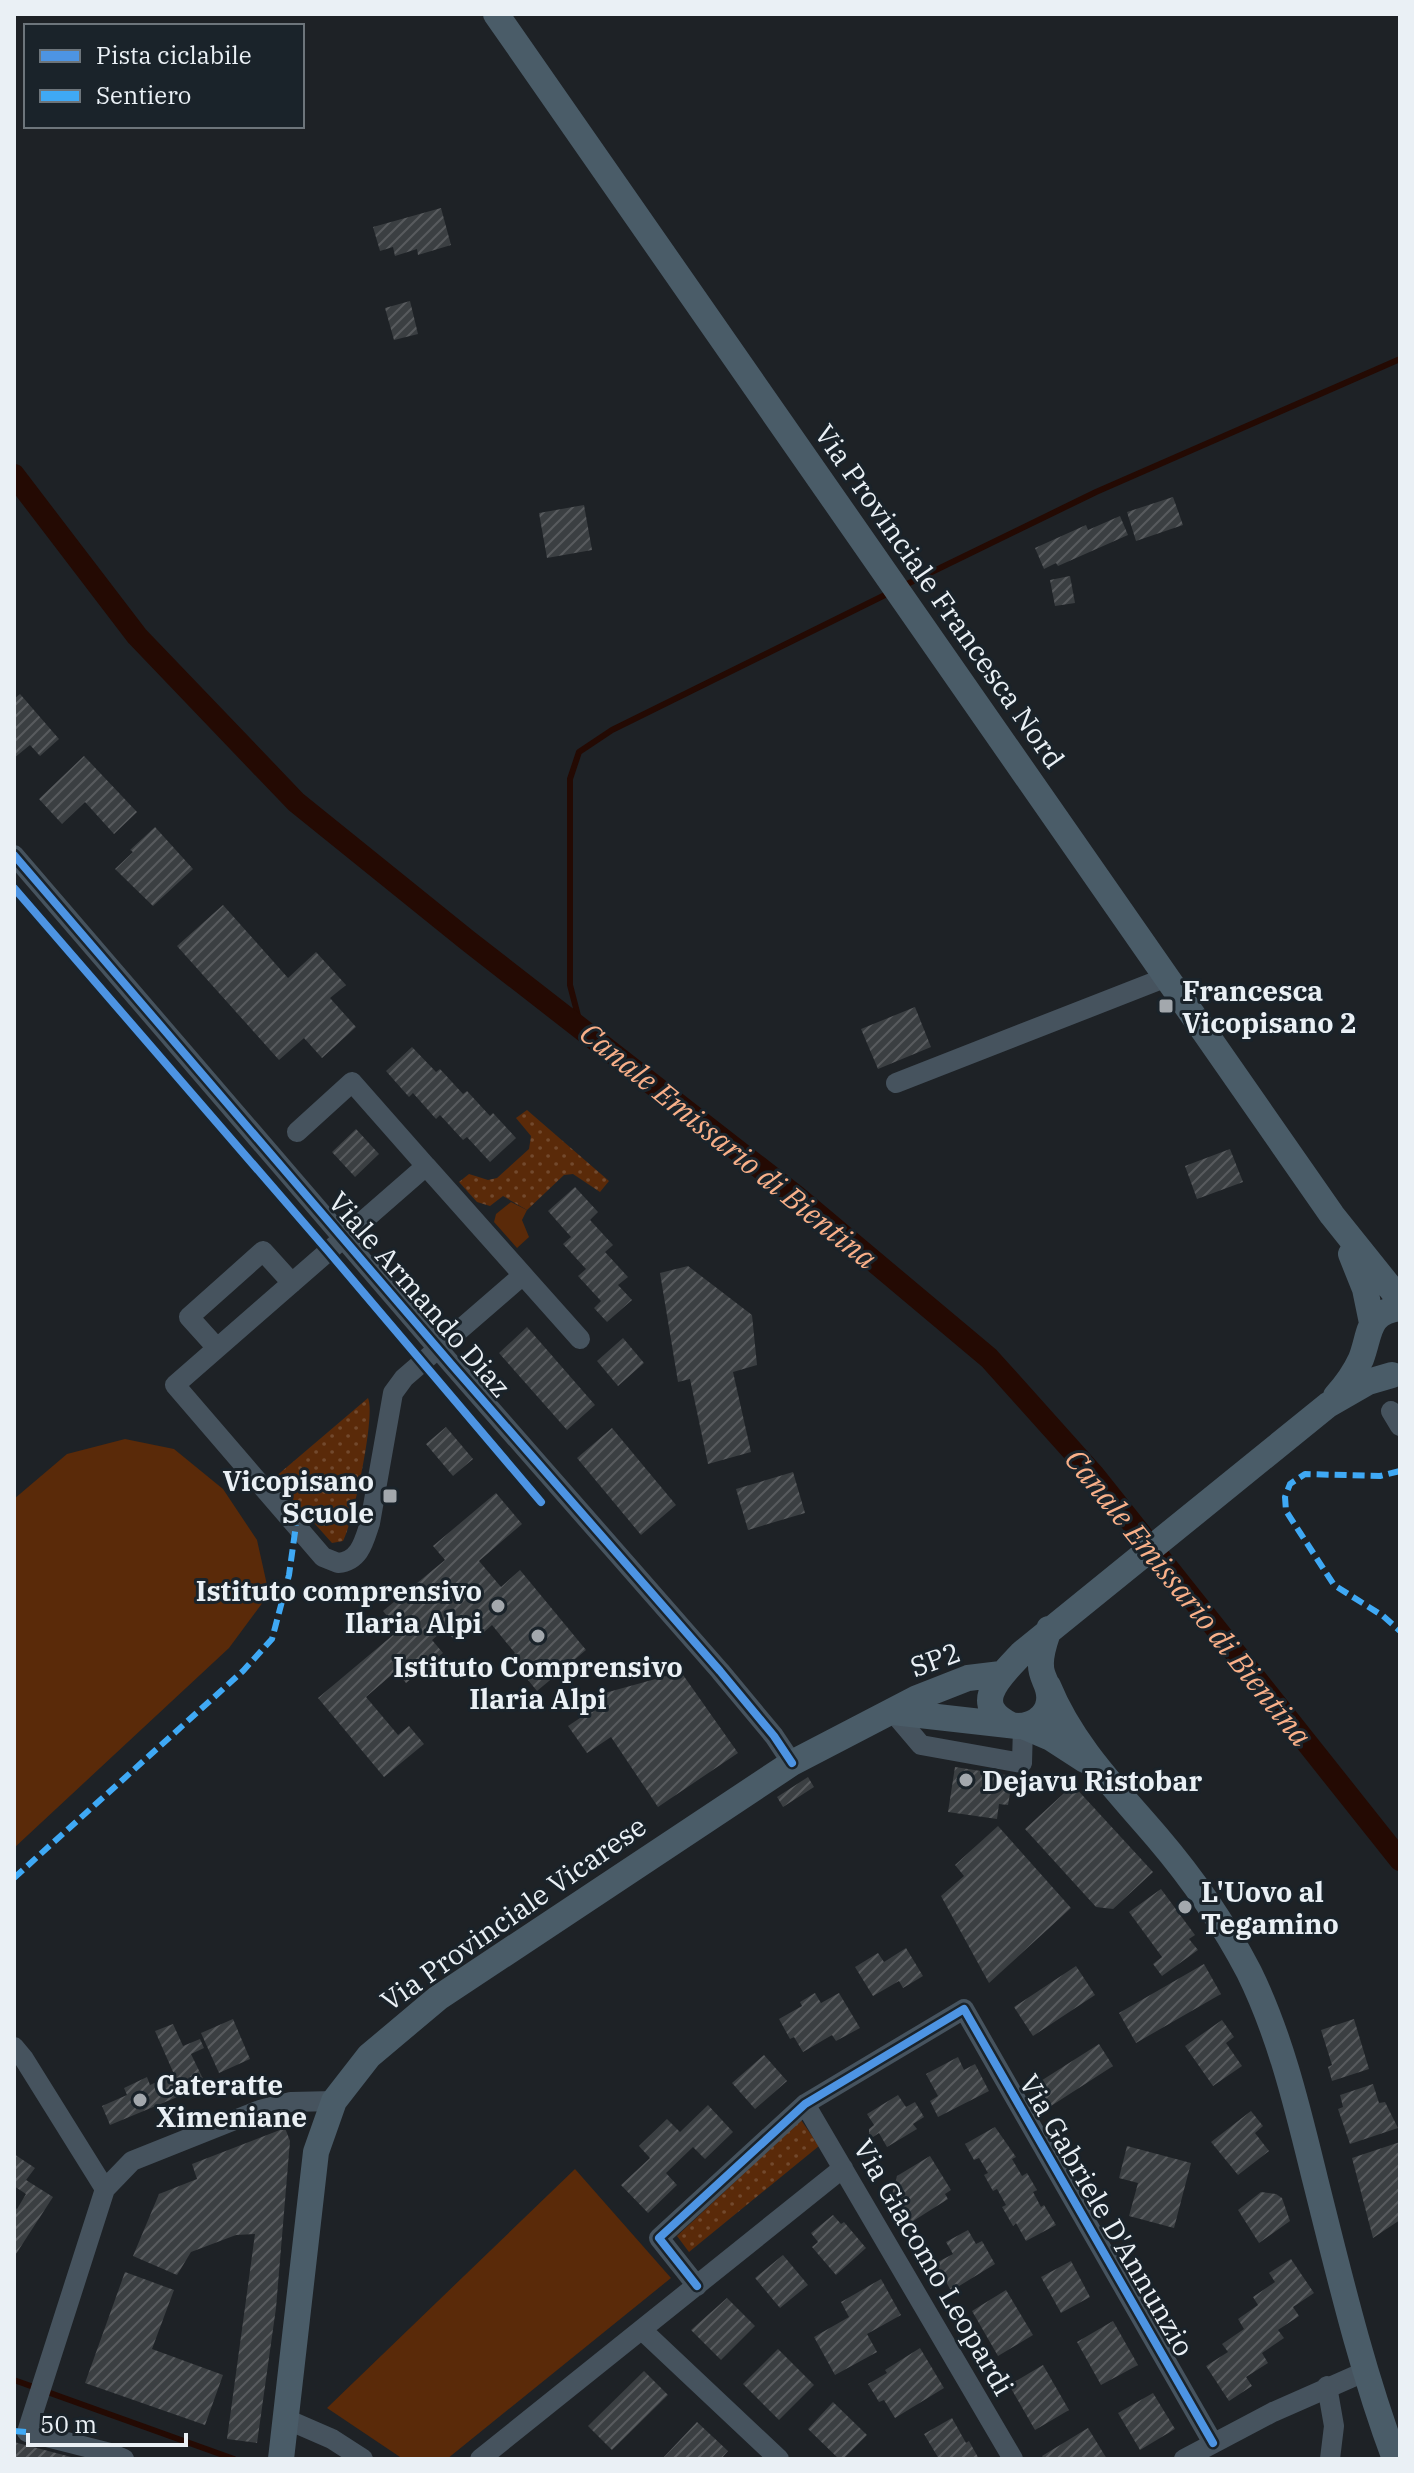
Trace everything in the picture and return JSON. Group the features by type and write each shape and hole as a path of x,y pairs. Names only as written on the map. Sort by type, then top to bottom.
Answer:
{"main road":[{"name":"Via Provinciale Francesca Nord","path":"496,14 1332,1215"},
{"path":"1332,1215 1387,1288 1400,1300"},
{"path":"1332,1215 1356,1263 1372,1362 1378,1369 1396,1376"},
{"path":"1328,1405 1352,1374 1369,1333 1389,1309 1400,1308"},
{"path":"1097,1770 1059,1743 996,1715 991,1688 1022,1653 1057,1622 1328,1405 1368,1382 1396,1376"},
{"path":"1017,1726 1043,1716 1049,1701 1041,1654 1057,1622"},
{"path":"1005,1671 1027,1668 1045,1682 1061,1717 1097,1770 1181,1866 1219,1921 1257,1990 1275,2036 1302,2125 1364,2372 1395,2459"},
{"name":"SP2","path":"893,1712 953,1683 1005,1671"},
{"name":"Via Provinciale Vicarese","path":"282,2458 316,2152 334,2101 369,2056 438,1998 792,1763 893,1712"},
{"name":"SP2","path":"893,1712 1017,1726"}],"street":[{"name":"Viale Armando Diaz","path":"14,855 438,1349 720,1671 774,1736 792,1763"},
{"path":"896,1083 1167,977"},
{"path":"297,1132 352,1082 580,1339"},
{"path":"426,1166 175,1385 323,1557 338,1563 352,1559 364,1543 393,1393 404,1378 523,1275"},
{"path":"217,1348 189,1317 263,1251 292,1283"},
{"path":"893,1712 921,1745 1022,1763 1017,1726"},
{"name":"Via Gabriele D'Annunzio","path":"805,2104 964,2009 1213,2443"},
{"path":"14,2047 105,2189"},
{"path":"114,2457 27,2432 105,2189 132,2161 260,2110 291,2102 334,2101"},
{"path":"697,2286 659,2238 805,2104"},
{"name":"Via Giacomo Leopardi","path":"805,2104 1013,2459"},
{"path":"480,2459 843,2168"},
{"path":"642,2330 779,2459"},
{"path":"1184,2459 1327,2386 1364,2372"},
{"path":"1327,2386 1334,2426 1330,2459"},
{"path":"286,2419 332,2439 363,2459"}],"shaded area":[{"path":"527,1110 609,1181 600,1192 573,1174 564,1175 527,1210 503,1196 490,1206 477,1202 459,1182 469,1174 488,1180 497,1178 529,1149 531,1136 516,1118"},
{"path":"511,1202 527,1210 522,1220 529,1237 517,1248 494,1222 496,1214"},
{"path":"368,1398 369,1425 352,1513 343,1541 332,1543 274,1478"},
{"path":"125,1439 174,1449 223,1489 257,1540 269,1594 229,1648 14,1848 14,1499 67,1454"},
{"path":"801,2120 819,2146 689,2252 677,2236"},
{"path":"575,2169 671,2278 447,2459 403,2459 327,2408"}],"building":[{"path":"441,208 451,245 418,255 417,249 395,256 393,247 380,251 373,227"},
{"path":"410,301 418,334 394,340 385,308"},
{"path":"1173,497 1183,525 1136,541 1127,512"},
{"path":"584,505 592,550 547,558 539,513"},
{"path":"1120,516 1128,535 1058,566 1056,563 1044,569 1035,548 1086,525 1088,530"},
{"path":"1070,576 1075,603 1055,606 1050,580"},
{"path":"20,694 59,739 40,756 30,745 14,758 14,699"},
{"path":"84,756 137,812 114,834 85,802 62,824 39,799"},
{"path":"155,827 193,869 153,906 115,869"},
{"path":"223,905 288,978 316,952 346,985 330,998 356,1027 322,1058 304,1038 279,1060 177,946"},
{"path":"915,1007 931,1047 878,1069 861,1029"},
{"path":"412,1047 436,1072 440,1069 463,1094 467,1091 490,1116 493,1113 516,1138 490,1162 467,1137 463,1140 440,1115 436,1119 413,1093 409,1097 386,1071"},
{"path":"356,1129 379,1154 355,1177 332,1152"},
{"path":"1230,1149 1243,1182 1197,1199 1185,1166"},
{"path":"575,1187 598,1212 590,1220 613,1245 605,1252 628,1277 618,1285 632,1300 607,1322 594,1308 601,1301 578,1276 586,1269 563,1244 571,1237 548,1211"},
{"path":"688,1266 752,1315 757,1365 733,1372 751,1452 708,1464 690,1379 678,1382 660,1273"},
{"path":"527,1327 595,1405 567,1430 499,1353"},
{"path":"623,1338 644,1363 618,1386 597,1361"},
{"path":"446,1427 473,1459 453,1476 426,1444"},
{"path":"612,1428 676,1505 641,1535 577,1458"},
{"path":"793,1472 805,1513 748,1530 736,1489"},
{"name":"Istituto Comprensivo Ilaria Alpi","path":"496,1493 522,1524 479,1561 501,1587 520,1570 586,1650 537,1691 510,1658 515,1653 492,1625 484,1632 476,1623 455,1641 445,1629 432,1640 443,1653 406,1683 396,1671 366,1697 398,1735 409,1726 424,1744 384,1777 318,1698 399,1630 383,1611 445,1560 433,1546"},
{"path":"681,1672 738,1753 658,1807 611,1737 587,1753 568,1726 592,1710 583,1699"},
{"path":"955,1767 1013,1776 1008,1805 999,1804 997,1819 948,1812"},
{"path":"808,1777 814,1787 783,1807 777,1797"},
{"path":"1073,1785 1153,1872 1113,1909 1096,1907 1025,1829"},
{"path":"998,1826 1071,1908 989,1983 941,1896 964,1876 955,1865"},
{"path":"1161,1889 1195,1935 1189,1939 1198,1950 1162,1976 1153,1964 1162,1957 1129,1912"},
{"path":"906,1948 923,1976 903,1988 899,1981 873,1996 855,1967 878,1953 884,1962"},
{"path":"1204,1964 1221,1994 1136,2043 1119,2013"},
{"path":"1076,1966 1095,1995 1033,2036 1014,2007"},
{"path":"815,1993 821,2003 839,1993 860,2028 836,2041 832,2035 803,2052 794,2037 790,2039 779,2019 802,2006 800,2002"},
{"path":"233,2019 250,2059 219,2073 201,2033"},
{"path":"1354,2019 1369,2069 1332,2081 1328,2067 1332,2065 1321,2030"},
{"path":"1222,2020 1234,2037 1226,2043 1242,2066 1213,2086 1185,2046"},
{"path":"173,2024 183,2046 200,2039 204,2048 191,2054 206,2085 110,2125 102,2106 127,2095 124,2088 147,2077 150,2085 174,2074 155,2031"},
{"path":"1099,2044 1113,2066 1051,2106 1036,2084"},
{"path":"764,2055 787,2081 755,2109 732,2083"},
{"path":"958,2057 964,2070 975,2064 989,2091 938,2117 930,2101 938,2096 926,2074"},
{"path":"1373,2084 1379,2103 1385,2102 1398,2128 1350,2144 1338,2109 1343,2107 1340,2095"},
{"path":"898,2095 906,2107 915,2102 924,2117 913,2124 917,2129 887,2147 879,2133 873,2137 869,2134 869,2129 874,2125 867,2114"},
{"path":"708,2105 733,2132 705,2159 693,2147 666,2173 677,2185 648,2213 621,2185 650,2158 639,2146 667,2119 680,2132"},
{"path":"1251,2111 1263,2126 1255,2133 1269,2151 1238,2175 1211,2142"},
{"path":"995,2127 1016,2157 1012,2159 1022,2176 1027,2173 1037,2190 1033,2192 1041,2207 1044,2205 1056,2225 1026,2241 1002,2207 1006,2205 997,2189 993,2191 984,2175 988,2173 979,2158 974,2160 965,2144"},
{"path":"285,2128 290,2141 276,2308 257,2443 227,2439 255,2234 236,2235 191,2252 177,2275 133,2256 159,2194 197,2179 192,2164"},
{"path":"1400,2142 1400,2220 1373,2238 1352,2158"},
{"path":"1127,2146 1191,2163 1174,2228 1129,2216 1138,2183 1119,2178"},
{"path":"14,2154 35,2168 26,2180 53,2197 14,2257 14,2207 17,2209 26,2194 14,2186"},
{"path":"930,2156 951,2190 945,2194 948,2199 910,2223 892,2194 897,2176"},
{"path":"1261,2192 1282,2198 1290,2221 1259,2243 1238,2210"},
{"path":"833,2215 841,2224 844,2222 866,2248 836,2275 812,2247 818,2242 811,2233"},
{"path":"968,2230 976,2244 982,2241 995,2264 951,2291 936,2263 953,2254 946,2242"},
{"path":"783,2255 808,2285 780,2308 755,2278"},
{"path":"1291,2259 1314,2293 1293,2307 1299,2316 1278,2330 1284,2338 1262,2353 1268,2363 1246,2377 1252,2386 1229,2401 1206,2366 1228,2352 1222,2344 1244,2329 1238,2319 1258,2305 1253,2297 1275,2282 1269,2273"},
{"path":"1071,2261 1090,2297 1061,2313 1041,2277"},
{"path":"125,2272 174,2290 152,2349 223,2375 205,2425 85,2383"},
{"path":"881,2279 901,2315 867,2334 877,2352 835,2375 814,2337 849,2317 841,2302"},
{"path":"1006,2290 1033,2335 998,2356 972,2311"},
{"path":"727,2298 755,2326 721,2360 691,2330"},
{"path":"1113,2321 1138,2365 1101,2385 1077,2342"},
{"path":"920,2348 944,2388 895,2418 884,2400 879,2402 868,2384"},
{"path":"778,2349 814,2385 779,2420 743,2384"},
{"path":"1043,2365 1069,2410 1035,2430 1009,2385"},
{"path":"644,2371 668,2395 612,2450 588,2426"},
{"path":"1153,2393 1175,2429 1140,2450 1118,2413"},
{"path":"833,2402 867,2435 843,2459 839,2459 808,2429"},
{"path":"952,2418 979,2459 939,2459 924,2434"},
{"path":"697,2422 728,2451 721,2459 662,2459"},
{"path":"1088,2428 1107,2459 1044,2459 1042,2456"},
{"path":"14,2442 75,2458 75,2459 14,2459"}],"waterway":[{"path":"901,587 1096,492 1400,359"},
{"name":"Canale Emissario di Bientina","path":"14,475 137,636 296,802 467,940 796,1196 989,1358 1094,1475 1400,1860"},
{"path":"582,1031 570,985 570,779 579,752 612,730 891,592"},
{"path":"14,2380 234,2459"}],"marked path":[{"path":"1400,1471 1380,1476 1305,1474 1290,1484 1285,1497 1286,1511 1334,1585 1383,1616 1400,1631"},
{"path":"14,1878 243,1671 272,1639 289,1575 296,1525"},
{"path":"14,2431 27,2432"}],"cycle path":[{"path":"14,855 452,1365 720,1671 774,1736 792,1763"},
{"path":"14,888 541,1502"},
{"path":"697,2286 659,2238 805,2104 964,2009 1213,2443"}],"place":[{"name":"Francesca Vicopisano 2","path":"1166,1006"},
{"name":"Vicopisano Scuole","path":"390,1496"},
{"name":"Istituto comprensivo Ilaria Alpi","path":"498,1606"},
{"name":"Istituto Comprensivo Ilaria Alpi","path":"538,1636"},
{"name":"Dejavu Ristobar","path":"966,1780"},
{"name":"L'Uovo al Tegamino","path":"1185,1907"},
{"name":"Cateratte Ximeniane","path":"140,2100"}]}
